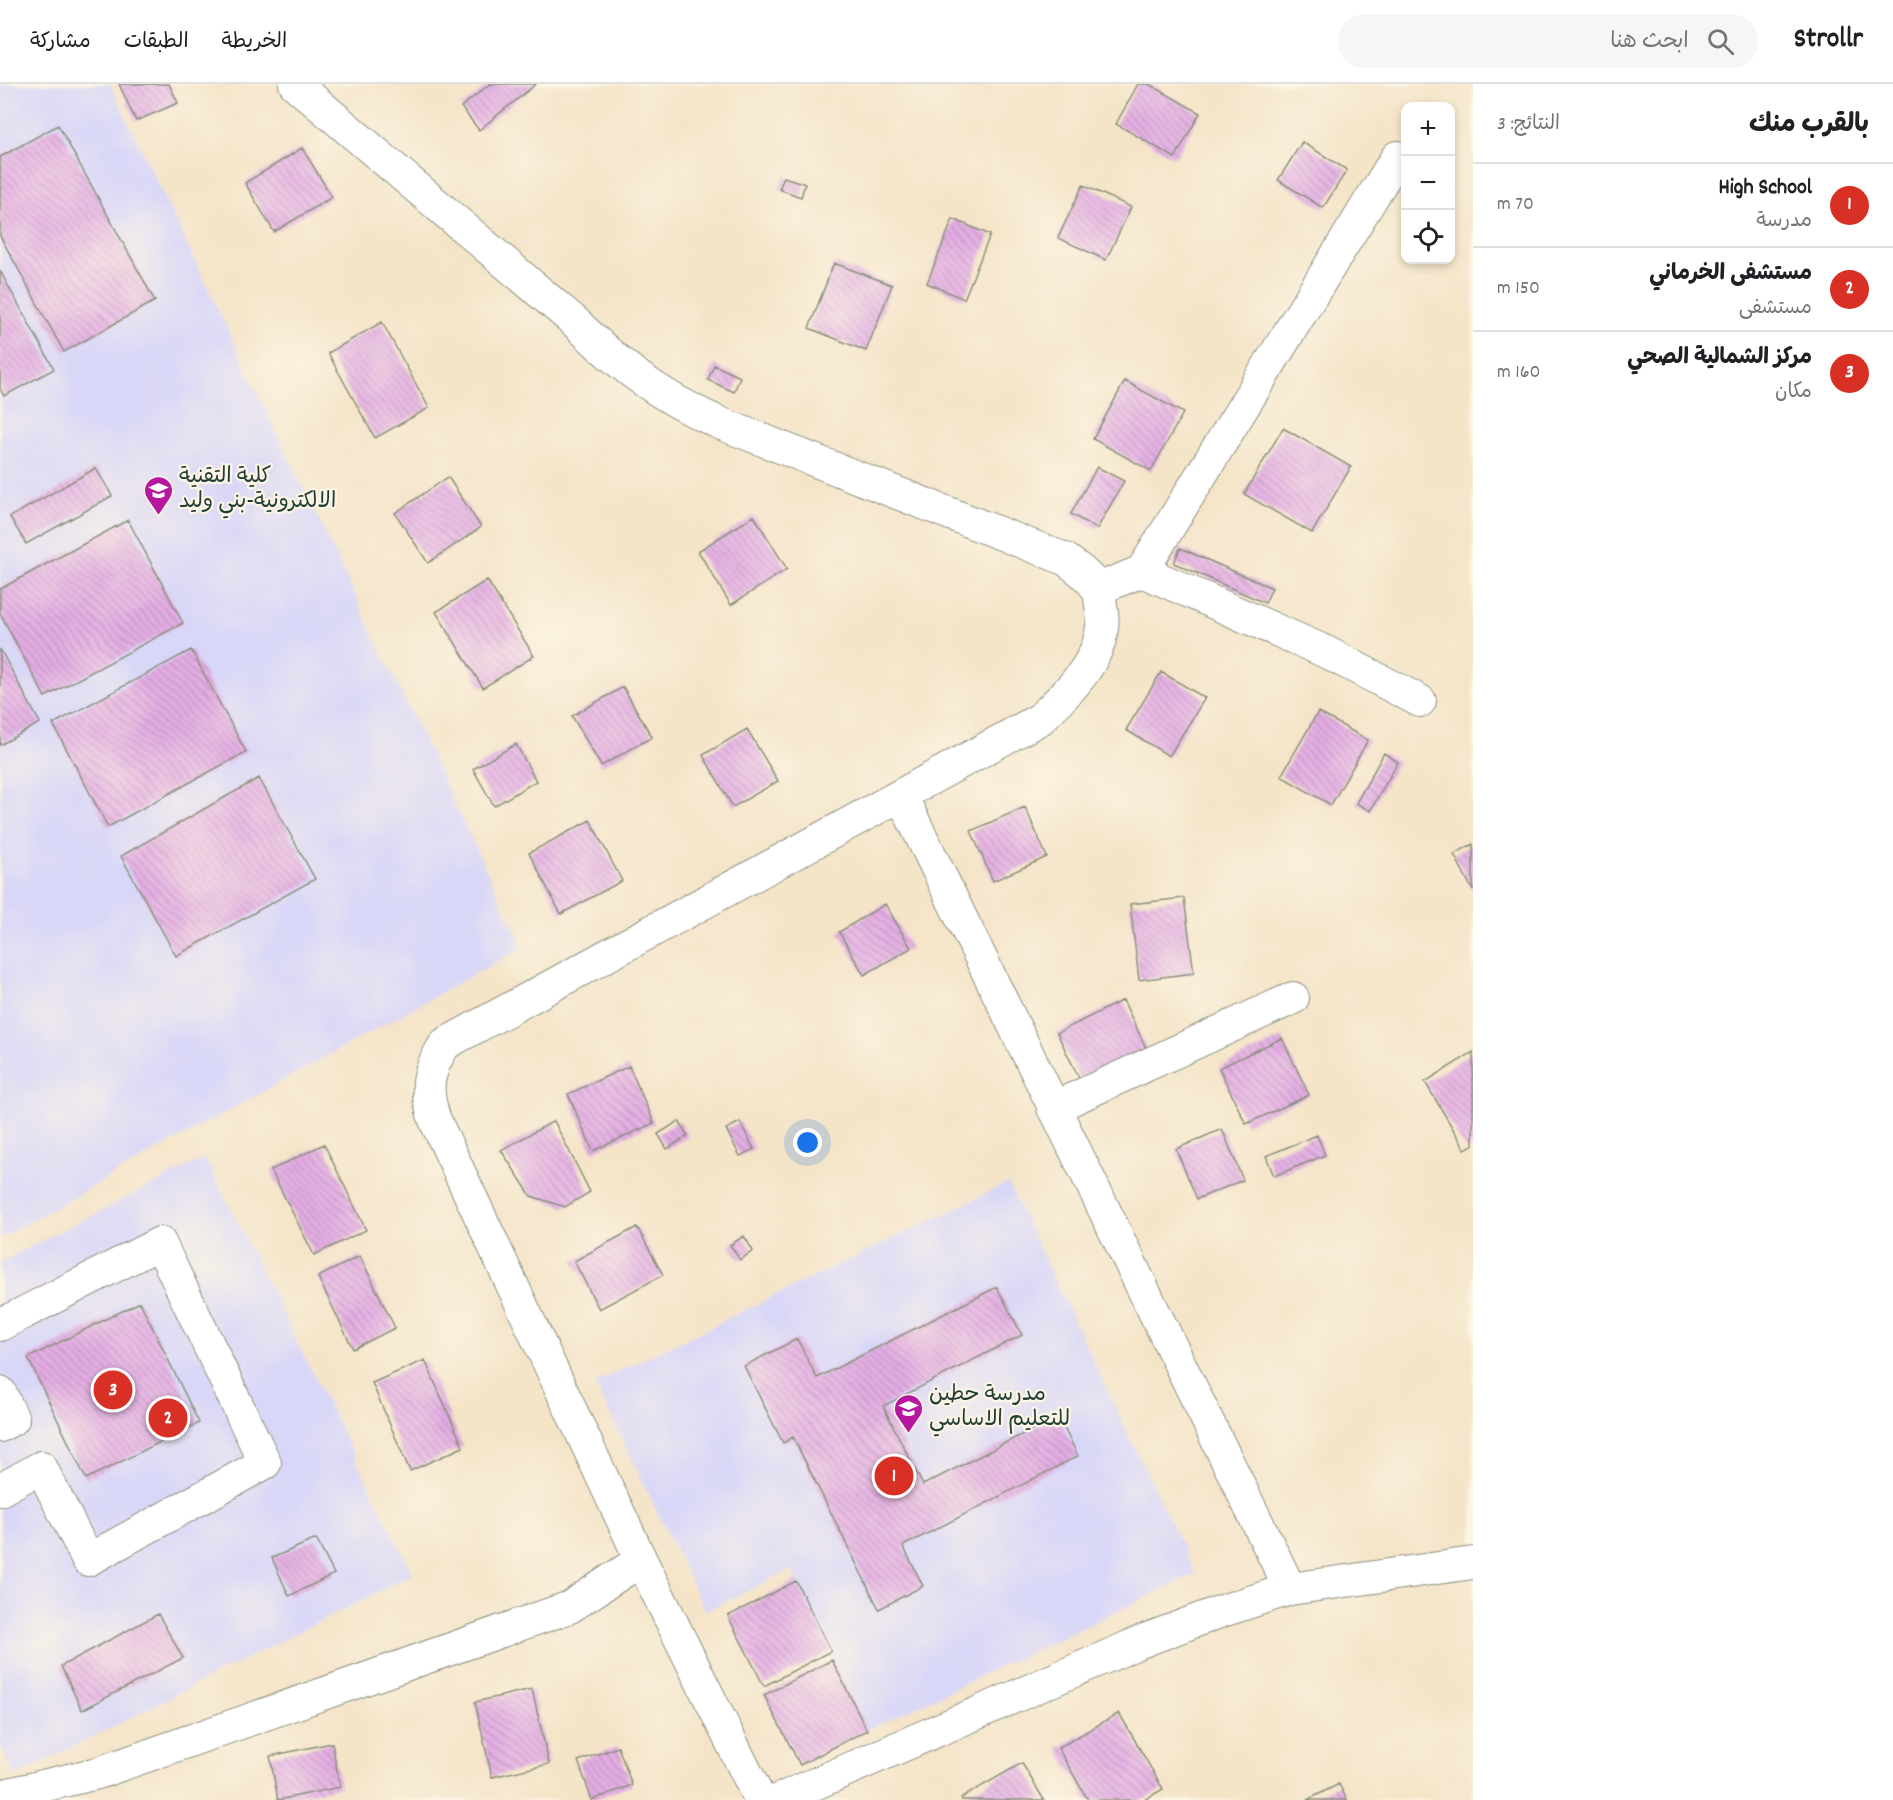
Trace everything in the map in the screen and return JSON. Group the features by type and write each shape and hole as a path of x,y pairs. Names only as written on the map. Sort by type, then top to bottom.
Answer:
{"street":[{"path":"294,84 566,315 605,351 636,377 663,394 717,422 1065,560 1082,571 1098,589 1103,614 1101,639 1088,668 1040,719 445,1044 434,1062 428,1083 429,1101 435,1120 641,1560 760,1800"},
{"path":"1098,589 1142,571 1397,157"},
{"path":"1142,571 1326,652 1420,700"},
{"path":"901,795 1290,1589"},
{"path":"1053,1108 1293,998"},
{"path":"0,1325 160,1243 265,1462 88,1560 40,1467 0,1490"},
{"path":"0,1392 13,1419 0,1426"},
{"path":"0,1796 40,1794 570,1607 641,1560"},
{"path":"778,1800 1140,1642 1219,1612 1290,1589 1473,1563"}],"shaded area":[{"name":"كلية التقنية الالكترونية-بني وليد","path":"0,84 110,84 523,947 0,1238"},
{"path":"205,1158 413,1574 15,1776 0,1747 0,1262"},
{"path":"1008,1183 1195,1574 867,1730 832,1660 792,1569 705,1611 595,1383"}],"building":[{"path":"119,84 169,84 178,103 136,121"},
{"path":"490,84 536,84 479,130 461,107"},
{"path":"1138,84 1149,84 1200,113 1175,158 1116,124"},
{"path":"58,125 155,301 64,352 0,236 0,157"},
{"path":"1302,142 1347,170 1323,208 1278,180"},
{"path":"302,148 332,197 274,232 245,183"},
{"path":"784,177 805,184 801,197 779,189"},
{"path":"1083,185 1131,207 1106,260 1058,238"},
{"path":"953,219 990,235 964,299 927,283"},
{"path":"834,263 892,285 866,351 809,328"},
{"path":"0,271 54,369 4,396 0,389"},
{"path":"382,322 429,408 375,438 328,353"},
{"path":"714,365 740,377 734,392 708,380"},
{"path":"1125,381 1183,413 1151,471 1093,439"},
{"path":"1283,428 1351,467 1312,533 1244,494"},
{"path":"1097,467 1124,481 1097,529 1071,514"},
{"path":"96,468 112,496 26,544 10,517"},
{"path":"448,477 481,527 428,563 395,513"},
{"path":"754,516 787,569 731,605 698,551"},
{"path":"128,520 183,623 45,697 0,613 0,589"},
{"path":"1180,548 1272,588 1265,603 1174,563"},
{"path":"487,580 534,656 483,688 436,612"},
{"path":"0,649 40,723 0,745"},
{"path":"191,650 246,752 108,827 53,724"},
{"path":"1161,672 1205,698 1169,756 1126,730"},
{"path":"623,687 652,737 601,766 572,716"},
{"path":"1318,712 1368,740 1331,805 1281,776"},
{"path":"747,729 778,781 733,807 703,755"},
{"path":"516,744 536,781 494,806 473,769"},
{"path":"1384,753 1398,762 1370,811 1356,803"},
{"path":"259,778 315,879 176,956 121,856"},
{"path":"1025,807 1047,857 993,881 971,831"},
{"path":"590,820 622,881 561,914 529,853"},
{"path":"1473,844 1473,891 1454,854"},
{"path":"1184,898 1194,973 1139,980 1130,904"},
{"path":"885,904 911,948 864,975 839,932"},
{"path":"1123,1000 1148,1052 1082,1084 1057,1033"},
{"path":"1282,1038 1309,1095 1246,1124 1219,1068"},
{"path":"1473,1052 1473,1145 1465,1149 1425,1082"},
{"path":"629,1066 654,1123 593,1151 568,1094"},
{"path":"554,1121 590,1192 565,1207 531,1196 501,1150"},
{"path":"679,1121 688,1136 667,1149 658,1134"},
{"path":"740,1122 754,1149 740,1156 726,1129"},
{"path":"1222,1129 1243,1180 1197,1199 1176,1149"},
{"path":"1317,1135 1325,1155 1274,1176 1266,1156"},
{"path":"324,1144 366,1230 314,1255 271,1170"},
{"path":"637,1227 663,1275 599,1309 574,1261"},
{"path":"744,1236 753,1251 740,1260 730,1245"},
{"path":"360,1256 395,1328 353,1349 318,1277"},
{"path":"997,1287 1022,1335 883,1406 923,1485 1058,1416 1078,1456 903,1546 923,1586 879,1609 793,1437 783,1443 744,1366 797,1339 817,1378"},
{"path":"140,1302 199,1423 86,1479 28,1358"},
{"path":"425,1360 463,1447 410,1471 372,1383"},
{"path":"316,1539 334,1574 289,1596 272,1558"},
{"path":"796,1581 831,1651 764,1686 728,1616"},
{"path":"158,1614 183,1658 82,1710 61,1666"},
{"path":"832,1660 867,1730 800,1765 764,1695"},
{"path":"532,1689 549,1764 492,1777 475,1702"},
{"path":"1119,1713 1163,1789 1144,1800 1088,1800 1058,1748"},
{"path":"332,1743 340,1787 278,1800 270,1756"},
{"path":"618,1747 632,1785 592,1800 578,1761"},
{"path":"1022,1763 1044,1800 962,1800 961,1798"},
{"path":"1339,1784 1347,1800 1307,1800"}],"place":[{"name":"كلية التقنية الالكترونية-بني وليد","path":"158,516"},
{"name":"مركز الشمالية الصحي","path":"113,1390"},
{"name":"مستشفى الخرماني","path":"168,1418"},
{"name":"مدرسة حطين للتعليم الاساسي","path":"908,1434"},
{"name":"High School","path":"894,1476"}]}
